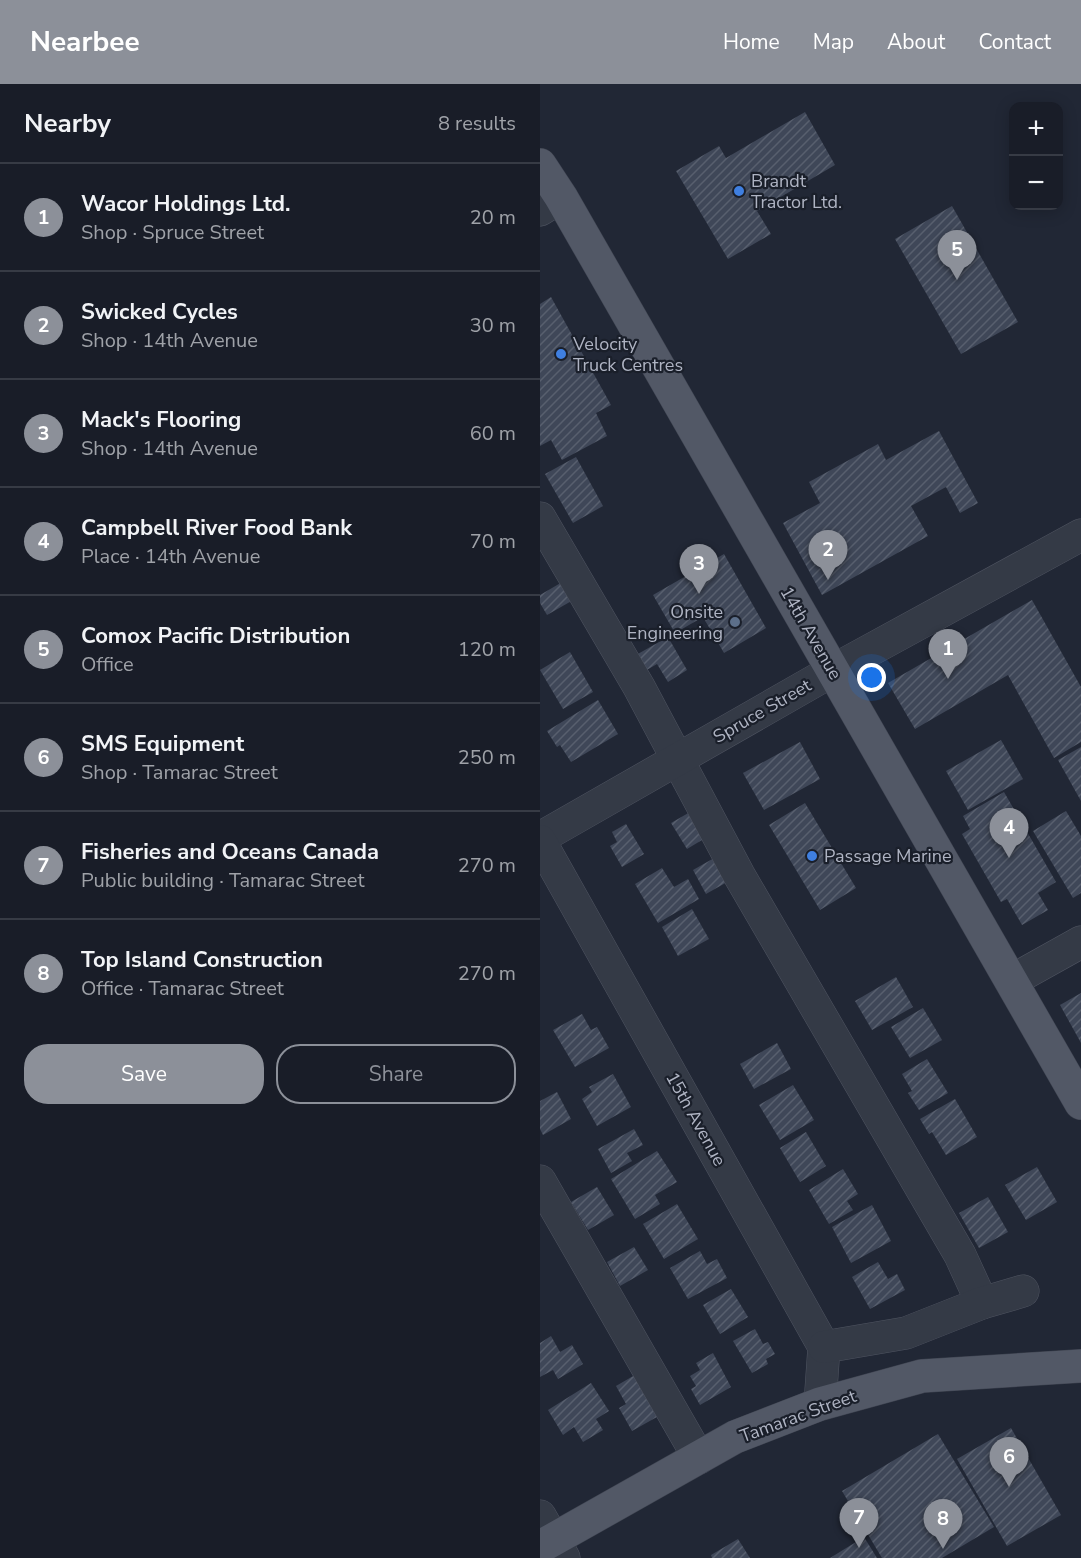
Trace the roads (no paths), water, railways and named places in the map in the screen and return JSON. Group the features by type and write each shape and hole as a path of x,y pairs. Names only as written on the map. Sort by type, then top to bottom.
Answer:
{"main road":[{"name":"14th Avenue","path":"540,165 551,203 832,670 1081,1103"},
{"name":"Tamarac Street","path":"549,1540 735,1437 820,1404 922,1376 1078,1363"}],"street":[{"path":"540,518 639,687 676,760 922,1194 960,1255 982,1303"},
{"name":"Spruce Street","path":"540,840 832,670 1081,535"},
{"name":"15th Avenue","path":"540,840 824,1347"},
{"path":"1011,981 1081,942"},
{"path":"540,1181 699,1458"},
{"path":"820,1404 824,1347 906,1333 982,1303 1023,1291"}],"place":[{"name":"Brandt Tractor Ltd.","path":"739,191"},
{"name":"Comox Pacific Distribution","path":"957,280"},
{"name":"Velocity Truck Centres","path":"561,354"},
{"name":"Swicked Cycles","path":"828,580"},
{"name":"Mack's Flooring","path":"699,594"},
{"name":"Onsite Engineering","path":"735,622"},
{"name":"Wacor Holdings Ltd.","path":"948,679"},
{"name":"Passage Marine","path":"812,856"},
{"name":"Campbell River Food Bank","path":"1009,858"},
{"name":"SMS Equipment","path":"1009,1487"},
{"name":"Fisheries and Oceans Canada","path":"859,1548"},
{"name":"Top Island Construction","path":"943,1549"}]}
